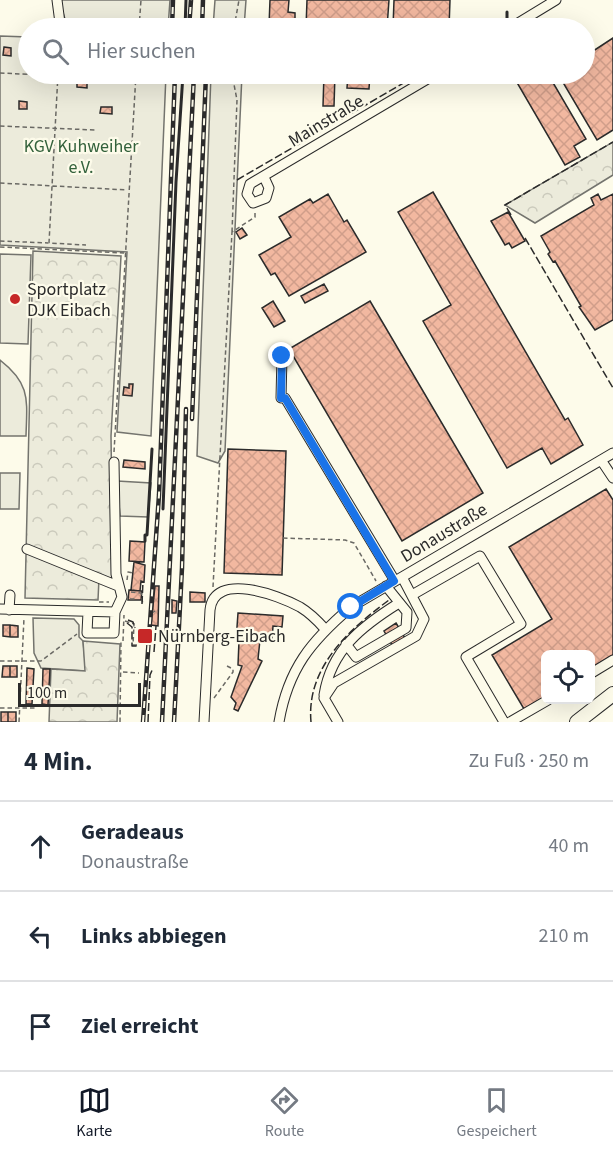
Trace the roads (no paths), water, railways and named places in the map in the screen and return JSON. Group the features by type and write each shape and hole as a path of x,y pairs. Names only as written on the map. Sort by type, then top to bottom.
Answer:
{"highway":[{"path":"577,722 613,694"}],"street":[{"path":"57,0 59,18"},
{"path":"526,18 556,0"},
{"name":"Mainstraße","path":"264,177 419,84"},
{"path":"264,177 269,188 266,198 253,203 249,199 247,189 250,184 264,177"},
{"path":"282,356 281,398 285,398 391,583 399,603 407,612 406,628 356,657 345,644"},
{"name":"Donaustraße","path":"279,722 290,681 305,654 325,629 351,607 613,453"},
{"path":"602,460 613,478"},
{"path":"114,462 118,586"},
{"path":"27,549 118,586 127,596 115,612 114,633 87,633 88,612"},
{"path":"412,595 480,556 521,624 466,657 504,722"},
{"path":"324,698 334,684 416,636 424,619 412,595 391,583"},
{"path":"204,722 213,597 219,592 234,589 273,596 300,608 325,629"},
{"path":"10,595 5,609 115,612"},
{"path":"338,722 324,698 330,670 345,644 369,622 399,603"},
{"path":"595,671 613,660"},
{"path":"510,722 541,703"}],"railway":[{"path":"172,18 173,0"},
{"path":"190,18 191,0"},
{"path":"202,18 203,0"},
{"path":"143,722 159,495 175,84"},
{"path":"162,722 194,84"},
{"path":"192,419 206,84"},
{"path":"174,722 182,568 186,409"}],"place":[{"name":"Sportplatz DJK Eibach","path":"15,299"},
{"name":"Nürnberg-Eibach","path":"145,636"}],"park label":[{"name":"KGV Kuhweiher e.V.","path":"81,156"}]}
